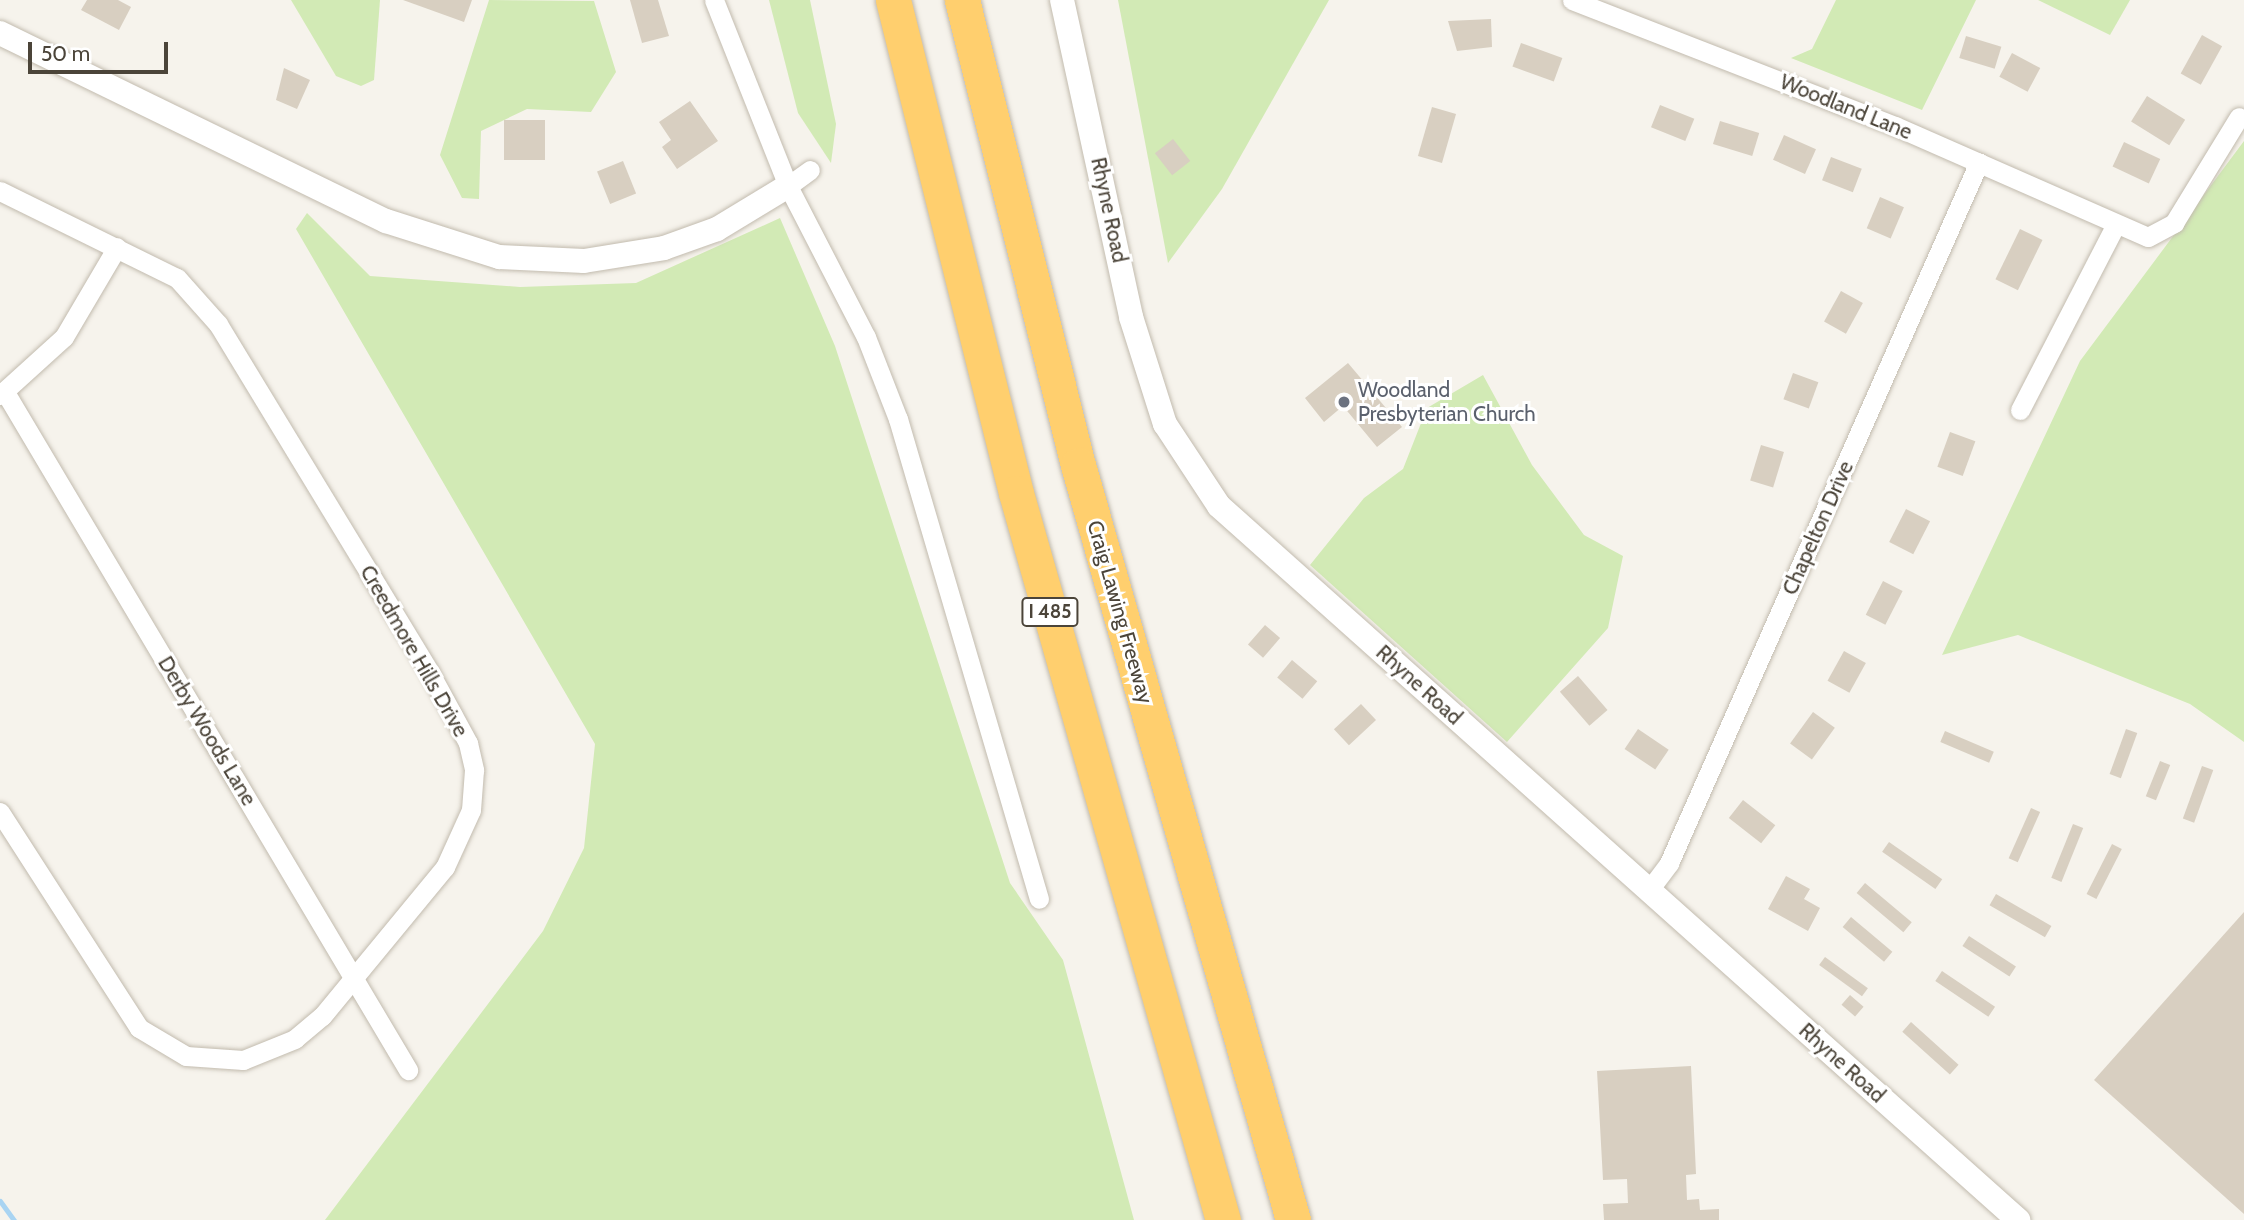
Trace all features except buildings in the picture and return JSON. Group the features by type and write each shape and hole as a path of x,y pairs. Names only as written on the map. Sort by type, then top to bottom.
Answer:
{"highway":[{"name":"I 485","path":"894,0 1016,493 1223,1220"},
{"name":"Craig Lawing Freeway","path":"962,0 1078,465 1293,1220"}],"street":[{"path":"715,0 788,186 866,337 898,419 1039,898"},
{"name":"Rhyne Road","path":"1062,0 1131,317 1165,424 1219,506 2018,1220"},
{"name":"Woodland Lane","path":"1572,0 1979,162 2148,237 2165,232 2239,117"},
{"path":"0,33 282,172 425,237 543,262 664,248 717,229 810,170"},
{"name":"Chapelton Drive","path":"1649,890 1669,863 1979,162"},
{"name":"Creedmore Hills Drive","path":"0,191 177,278 218,324 468,743 474,770 462,839 321,1016 272,1052 214,1061 174,1051 119,1007 0,812"},
{"path":"2020,410 2116,224"},
{"path":"2,393 64,337 117,247"},
{"name":"Derby Woods Lane","path":"2,393 408,1070"}],"green space":[{"path":"291,0 380,0 374,80 361,86 336,76"},
{"path":"489,0 594,1 616,72 591,112 527,109 481,131 479,199 462,198 440,155"},
{"path":"769,0 810,0 836,124 831,163 798,113"},
{"path":"1118,0 1329,0 1222,189 1168,263"},
{"path":"1836,0 1976,0 1922,110 1791,58 1812,49"},
{"path":"2038,0 2130,0 2110,35"},
{"path":"2244,141 2244,742 2190,704 2018,635 1942,655 2080,361"},
{"path":"307,213 370,276 520,287 636,283 780,218 835,346 1010,883 1063,960 1134,1220 325,1220 543,931 584,848 595,744 296,229"},
{"path":"1483,375 1532,465 1584,535 1623,556 1608,628 1507,742 1310,565 1364,498 1403,469 1427,408"}],"waterway":[{"path":"0,1201 14,1220"}],"place":[{"name":"Woodland Presbyterian Church","path":"1344,402"}]}
